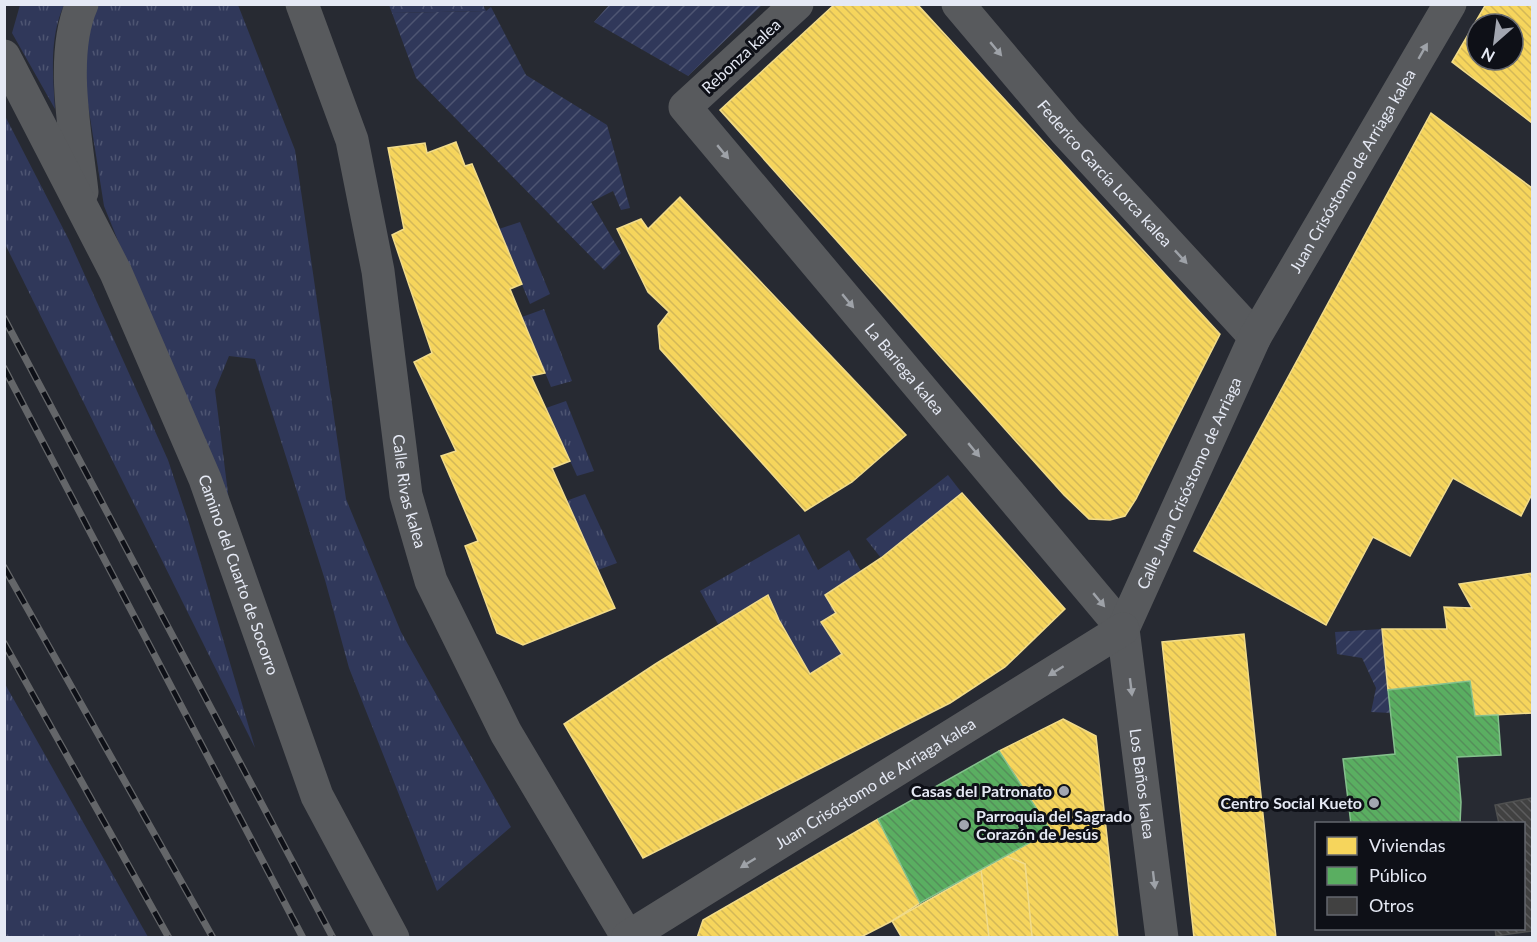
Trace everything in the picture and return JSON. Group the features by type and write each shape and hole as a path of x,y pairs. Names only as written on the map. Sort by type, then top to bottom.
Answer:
{"street":[{"path":"82,4 75,21 69,65 84,211"},
{"name":"Calle Rivas kalea","path":"302,4 352,141 378,270 406,495 431,580 506,733 628,938"},
{"name":"Rebonza kalea","path":"685,107 797,4"},
{"name":"Federico García Lorca kalea","path":"958,4 1066,132 1255,337"},
{"name":"Juan Crisóstomo de Arriaga kalea","path":"1255,337 1450,4"},
{"name":"Camino del Cuarto de Socorro","path":"4,56 116,273 205,479 317,796 393,938"},
{"name":"La Bariega kalea","path":"685,107 1123,629"},
{"name":"Calle Juan Crisóstomo de Arriaga","path":"1123,629 1255,337"},
{"name":"Juan Crisóstomo de Arriaga kalea","path":"628,938 1123,629"},
{"name":"Los Baños kalea","path":"1123,629 1161,938"}],"green space":[{"path":"20,5 64,5 54,43 55,109 12,33"},
{"path":"98,5 238,5 295,150 346,499 401,632 511,827 437,891 349,668 325,580 255,359 229,356 215,390 232,525 104,206 83,73 93,13"},
{"path":"389,5 483,5 486,11 392,13"},
{"path":"609,5 762,5 688,76 594,22"},
{"path":"491,7 526,75 607,125 630,208 621,210 613,191 591,202 621,253 604,270 416,78 392,13 486,11"},
{"path":"4,114 69,240 168,460 255,748 5,244"},
{"path":"520,222 550,294 530,304 499,229"},
{"path":"544,309 572,381 551,387 522,317"},
{"path":"566,401 594,471 577,476 546,408"},
{"path":"948,475 962,493 881,558 866,539"},
{"path":"585,494 617,563 598,570 566,501"},
{"path":"799,534 818,570 849,550 861,571 825,595 836,613 821,622 842,654 810,674 768,596 718,624 700,591"},
{"path":"1382,629 1391,713 1371,712 1376,688 1362,658 1337,654 1335,632"},
{"path":"5,684 148,937 5,937"}],"building: Viviendas":[{"path":"835,4 917,4 1220,334 1136,499 1125,516 1110,520 1089,519 1064,495 720,110"},
{"path":"1486,4 1532,4 1532,123 1465,72 1525,72 1525,12 1481,12"},
{"path":"1465,40 1465,72 1452,62"},
{"path":"1431,113 1532,188 1532,494 1521,516 1453,478 1410,556 1373,537 1326,625 1194,551"},
{"path":"456,142 465,166 472,164 522,284 510,289 545,373 531,376 570,461 552,468 615,608 523,645 497,633 465,546 478,541 441,456 456,451 414,362 432,353 392,235 404,229 388,148 425,143 427,153"},
{"path":"680,197 906,435 852,482 805,511 660,349 658,326 669,312 648,292 617,229 641,219 648,229"},
{"path":"962,493 1065,609 1005,667 950,703 643,858 564,724 657,663 768,595 779,620 810,674 842,654 821,622 836,613 825,595 881,558"},
{"path":"1532,573 1532,713 1475,716 1470,681 1388,690 1382,629 1447,629 1444,607 1472,608 1459,584"},
{"path":"1244,634 1276,938 1194,938 1162,642"},
{"name":"Casas del Patronato","path":"1063,719 1096,736 1118,938 1032,938 1025,864 1006,856 1051,831 999,751"},
{"name":"Casas del Patronato","path":"878,819 920,903 859,938 697,938 703,920"},
{"path":"1006,856 1025,864 1032,938 989,938 981,870"},
{"path":"981,870 989,938 902,938 892,921"}],"building: Público":[{"path":"1470,681 1475,716 1498,715 1501,755 1457,757 1461,802 1460,822 1351,822 1343,759 1395,754 1388,690"},
{"name":"Parroquia del Sagrado Corazón de Jesús","path":"999,751 1051,831 920,903 878,819"}],"building: Otros":[{"path":"1532,798 1532,931 1496,936 1495,930 1525,930 1525,822 1499,822 1495,805"}],"railway":[{"path":"4,318 333,938"},
{"path":"4,368 303,938"},
{"path":"4,567 213,938"},
{"path":"4,643 169,938"}],"place":[{"name":"Casas del Patronato","path":"1064,791"},
{"name":"Centro Social Kueto","path":"1374,803"},
{"name":"Parroquia del Sagrado Corazón de Jesús","path":"964,825"}]}
